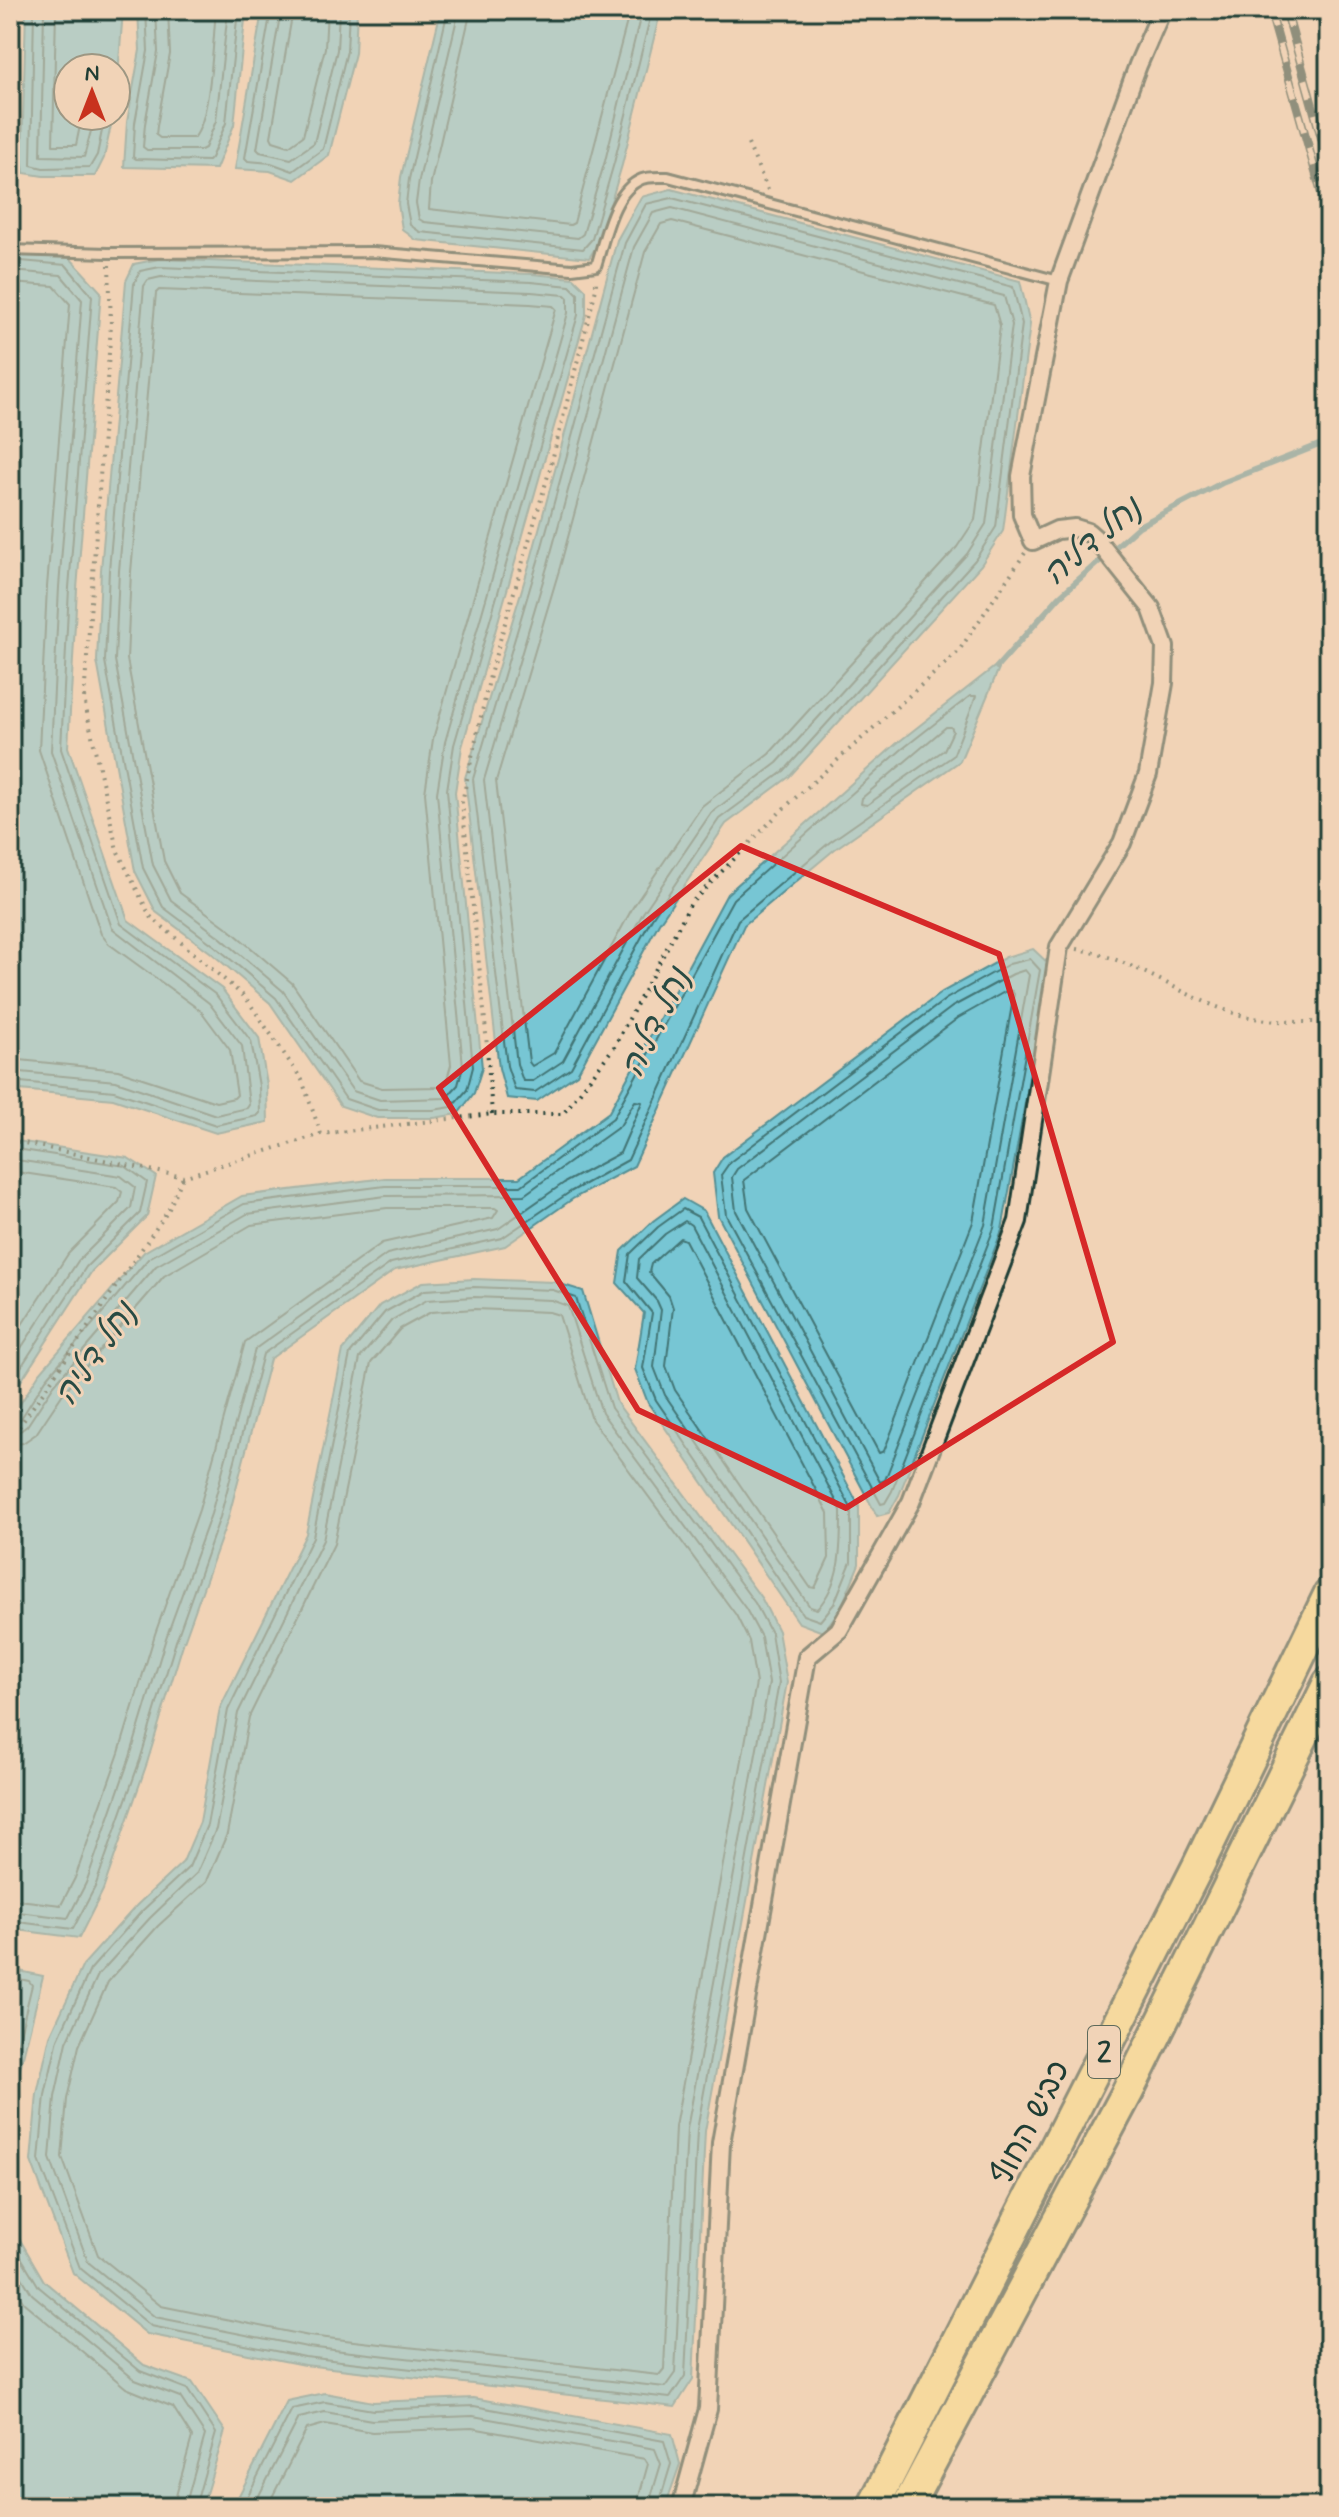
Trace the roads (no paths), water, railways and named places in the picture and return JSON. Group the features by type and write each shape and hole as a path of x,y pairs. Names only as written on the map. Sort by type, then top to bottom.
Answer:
{"highway":[{"name":"כביש החוף","path":"873,2507 1198,1866 1329,1595"},
{"name":"2","path":"907,2507 1127,2093 1329,1683"}],"street":[{"path":"681,2507 708,2409 721,2143 807,1657 839,1630 911,1502 1018,1221 1059,947 1122,843 1148,774 1164,683 1165,647 1151,608 1096,539 1075,528 1057,530 1033,541 1022,515 1021,476 1059,281 1138,65 1162,10"}],"lane":[{"path":"10,250 108,253 373,252 572,269 596,266 615,209 632,184 646,177 668,177 1059,281"}],"water":[{"path":"26,10 123,10 120,52 52,52 52,132 110,132 104,158 95,176 24,173"},
{"path":"138,10 246,10 234,125 216,169 124,167 126,132 132,132 132,94 140,50"},
{"path":"265,10 357,10 355,53 329,155 295,180 270,171 235,169 261,17"},
{"path":"441,10 661,10 622,165 599,242 589,258 416,240 402,229 398,204 401,177"},
{"path":"671,189 1020,281 1030,324 1003,531 981,565 789,777 726,824 659,923 577,1074 537,1101 507,1098 499,1068 465,778 531,559 617,240 641,197"},
{"path":"10,253 70,258 101,292 77,589 68,747 128,920 222,989 259,1038 267,1085 268,1122 216,1133 113,1099 10,1089"},
{"path":"159,259 532,274 574,278 586,290 586,315 462,747 455,792 482,1068 474,1093 458,1114 434,1118 377,1118 341,1106 270,1003 210,952 156,912 135,871 97,661 101,570 126,281 134,264"},
{"path":"1002,661 960,761 835,849 744,925 634,1166 574,1198 505,1246 395,1270 270,1359 228,1519 183,1644 147,1763 103,1890 79,1938 10,1929 10,1420 39,1374 144,1252 242,1196 385,1178 519,1178 609,1112 727,894 896,744"},
{"path":"1033,949 1050,965 1002,1230 899,1495 889,1513 877,1516 718,1216 713,1173 723,1157 942,992 1006,957"},
{"path":"10,1140 128,1158 156,1176 147,1216 92,1271 10,1398"},
{"path":"683,1199 704,1211 859,1506 859,1564 841,1608 823,1632 799,1623 648,1403 635,1369 644,1313 617,1283 622,1251 653,1221"},
{"path":"474,1279 554,1282 583,1291 617,1403 762,1599 778,1631 787,1682 705,2131 693,2379 675,2407 304,2365 147,2334 73,2273 31,2161 37,2094 50,2036 83,1965 137,1905 183,1862 200,1822 220,1708 306,1534 343,1350 380,1305 423,1282"},
{"path":"10,1969 43,1976 10,2109"},
{"path":"10,2165 12,2226 44,2281 144,2365 192,2382 225,2431 202,2507 10,2507"},
{"path":"325,2393 373,2402 474,2398 672,2434 680,2464 665,2507 233,2507 287,2401"}],"waterway":[{"name":"נחל דליה","path":"997,667 1060,596 1139,526 1222,483 1329,441"}],"railway":[{"path":"1270,10 1329,220"},
{"path":"1286,10 1329,165"}]}
